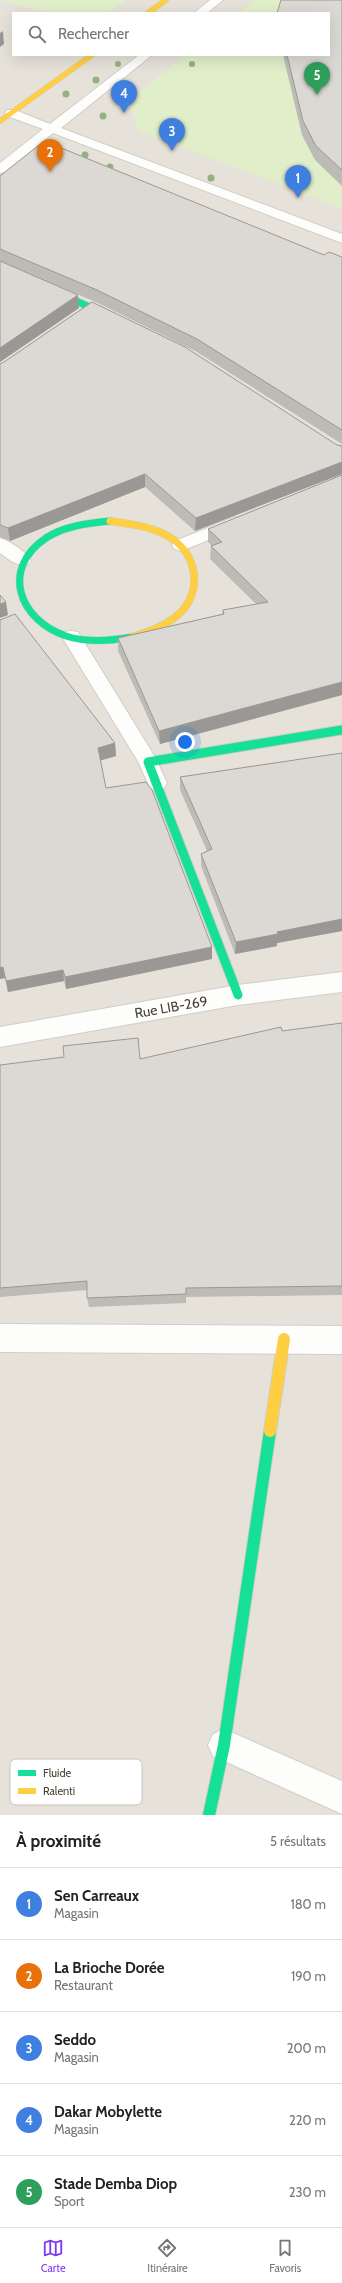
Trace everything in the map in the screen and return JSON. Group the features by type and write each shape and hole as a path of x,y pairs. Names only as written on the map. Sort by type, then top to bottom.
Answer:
{"street":[{"path":"149,12 166,0"},
{"path":"201,12 217,0"},
{"path":"0,121 91,56"},
{"path":"0,169 53,130 145,56"},
{"path":"11,113 342,240"},
{"path":"0,266 86,311 120,321"},
{"path":"181,545 247,518"},
{"path":"110,521 137,524 161,532 181,545 192,559 197,576 195,593 186,609 170,623 148,634 123,640 96,641 71,637 54,632 22,617 16,578 22,560 37,544 58,532 83,524 110,521"},
{"path":"0,544 22,560"},
{"path":"71,637 148,762 186,856 238,995"},
{"path":"148,762 342,730"},
{"name":"Rue LIB-269","path":"0,1037 238,995 342,982"},
{"path":"0,1338 342,1340"},
{"path":"209,1815 224,1745 284,1339"},
{"path":"224,1745 342,1798"}],"shaded area":[{"path":"0,0 342,0 342,1815 0,1815"}],"green space":[{"path":"0,0 126,0 109,12 45,12"},
{"path":"255,0 342,0 342,208 137,130 130,99 184,56 330,56 330,12 240,12"}],"building":[{"path":"281,0 342,0 342,170 316,146 303,121 287,56 330,56 330,12 277,12"},
{"path":"39,145 54,145 324,255 329,252 342,257 342,430 197,339 97,290 0,249 0,176"},
{"path":"0,261 78,295 0,348"},
{"path":"92,302 185,347 337,445 342,446 342,462 196,518 145,474 8,528 0,525 0,364"},
{"path":"342,475 342,682 159,731 118,638 224,614 223,610 268,602 211,546 222,542 208,529"},
{"path":"0,595 6,602 0,604"},
{"path":"15,614 115,743 98,748 106,788 146,782 152,790 212,947 65,977 63,970 6,981 3,967 0,968 0,620"},
{"path":"342,753 342,919 236,942 201,854 212,849 180,777"},
{"path":"342,1023 342,1286 186,1288 186,1294 87,1298 87,1281 0,1288 0,1065 64,1057 63,1046 138,1038 140,1059 281,1027 282,1031"}],"traffic: fast":[{"path":"0,266 114,318"},
{"path":"110,521 77,526 53,534 46,538 32,550 23,563 19,578 20,592 25,606 35,618 48,629 65,636 90,641 115,640 132,637"},
{"path":"238,995 148,762 342,730"},
{"path":"209,1815 224,1745 270,1431"}],"traffic: slow":[{"path":"149,12 166,0"},
{"path":"0,121 91,56"},
{"path":"110,521 138,525 165,535 184,549 189,556 194,569 194,591 183,611 165,624 132,637"},
{"path":"270,1431 284,1339"}],"place":[{"name":"Stade Demba Diop","path":"317,95"},
{"name":"Dakar Mobylette","path":"124,113"},
{"name":"Seddo","path":"172,151"},
{"name":"La Brioche Dorée","path":"50,172"},
{"name":"Sen Carreaux","path":"298,198"}]}
